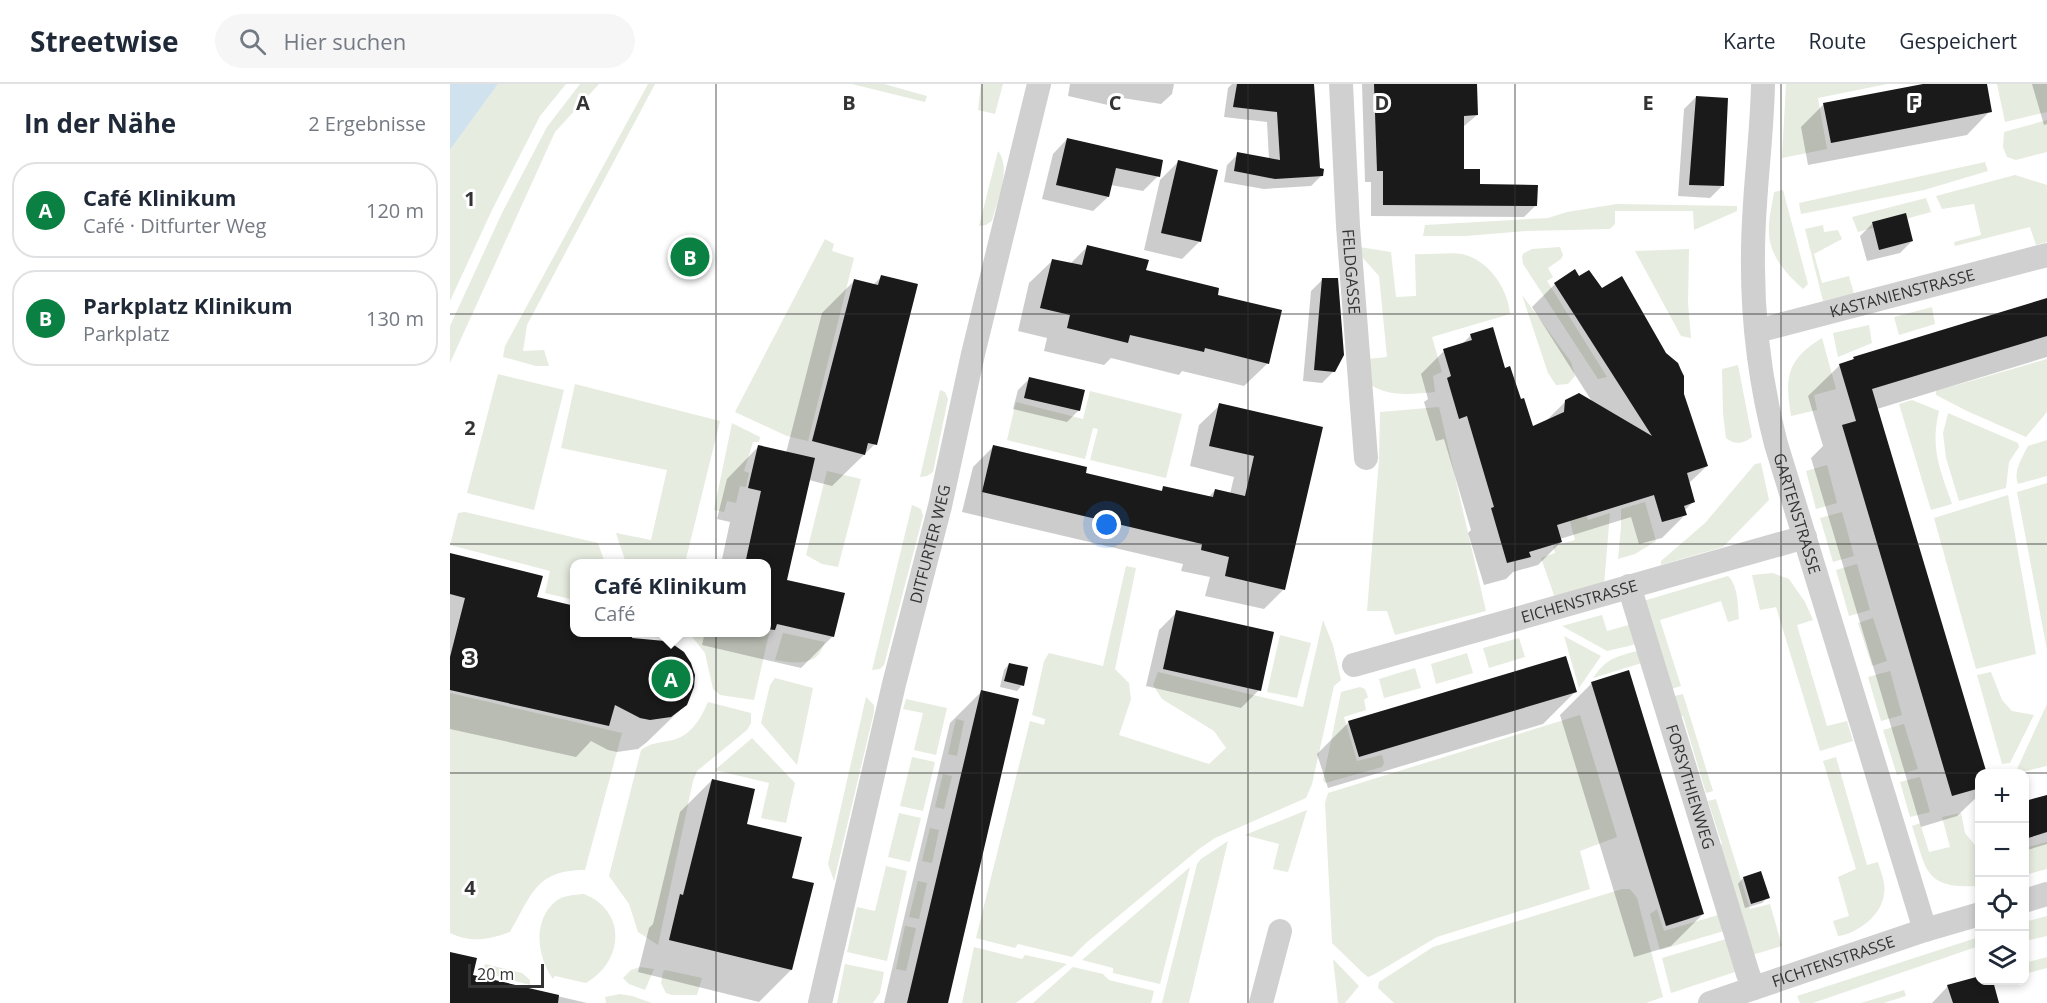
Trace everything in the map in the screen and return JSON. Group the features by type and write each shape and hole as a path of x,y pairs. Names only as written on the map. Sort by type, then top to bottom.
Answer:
{"street":[{"name":"DITFURTER WEG","path":"820,1003 894,684 940,506 973,354 1039,84"},
{"name":"FELDGASSE","path":"1341,84 1348,226 1366,458"},
{"name":"GARTENSTRASSE","path":"1763,84 1753,252 1757,331 1772,428 1924,930"},
{"name":"KASTANIENSTRASSE","path":"1757,331 2047,255"},
{"name":"EICHENSTRASSE","path":"1354,665 1805,537"},
{"name":"FORSYTHIENWEG","path":"1629,586 1754,988"},
{"path":"2029,900 2047,894"},
{"name":"FICHTENSTRASSE","path":"1710,1003 1924,930 1975,915"},
{"path":"1261,1003 1280,931"}],"shaded area":[{"path":"498,84 566,84 540,116 492,210 450,301 450,150"},
{"path":"580,84 599,84 555,132 450,363 450,326 502,213 547,127"},
{"path":"648,84 655,84 527,325 523,351 544,350 549,366 536,366 503,357 505,346"},
{"path":"852,84 884,84 927,96 925,102"},
{"path":"981,84 1003,84 995,114 978,110"},
{"path":"1786,84 1887,84 1818,98 1827,149 1782,158"},
{"path":"1997,84 2047,84 2047,112 2005,122"},
{"path":"2047,120 2047,152 2016,160 2007,157 2003,147 2004,132"},
{"path":"998,151 1004,167 1000,194 992,221 979,226"},
{"path":"1985,162 1988,171 1924,190 1801,214 1799,203"},
{"path":"2015,175 2047,185 2047,242 2036,245 2030,227 1955,246 1954,242 1981,235 1974,204 1942,209 1936,196"},
{"path":"1783,190 1808,284 1803,289 1780,264 1770,242 1769,224 1774,192"},
{"path":"1926,198 1931,212 1858,232 1852,217"},
{"path":"1617,204 1737,206 1737,211 1694,230 1693,211 1615,211 1615,224 1610,229 1423,236 1425,225 1548,218 1567,212"},
{"path":"1823,225 1824,232 1838,230 1842,239 1814,254 1822,283 1849,276 1854,294 1823,301 1805,229"},
{"path":"825,239 834,244 832,251 854,258 808,441 787,436 735,412"},
{"path":"1359,247 1391,252 1396,297 1416,296 1415,254 1457,253 1472,257 1489,269 1501,286 1510,314 1432,337 1442,372 1433,376 1435,392 1399,394 1383,391 1367,382 1367,359 1387,357 1379,276 1361,256"},
{"path":"1560,247 1563,255 1548,268 1553,277 1547,281 1607,377 1598,379 1523,264 1522,256 1532,249"},
{"path":"1689,249 1688,303 1691,338 1681,336 1635,251"},
{"path":"1522,295 1571,362 1575,376 1568,384 1556,385 1548,373"},
{"path":"1932,307 1935,324 1899,335 1894,317"},
{"path":"1869,325 1872,343 1838,357 1833,333"},
{"path":"1822,338 1836,389 1814,395 1817,410 1791,416 1788,391 1791,371 1801,354"},
{"path":"2047,359 2047,412 2026,437 1936,395 1936,391"},
{"path":"1738,365 1752,437 1739,443 1726,438 1722,369"},
{"path":"498,374 564,390 534,510 467,493"},
{"path":"575,384 720,421 686,559 625,559 616,533 651,540 667,470 561,448"},
{"path":"940,390 945,392 948,399 933,472 920,477"},
{"path":"1090,391 1182,414 1166,478 1090,460 1098,429 1093,428 1085,459 1007,440 1016,402 1083,419"},
{"path":"1912,400 1939,411 1936,424 1936,448 1940,469 1952,504 1931,510 1899,404"},
{"path":"1439,407 1486,611 1395,635 1387,611 1367,611 1379,460 1380,412"},
{"path":"1948,413 2018,443 2019,447 2009,462 2006,488 1959,501 1946,458 1943,433"},
{"path":"732,423 760,437 759,442 753,442 744,471 749,473 746,487 740,486 736,503 727,501 724,512 714,510"},
{"path":"2047,440 2047,476 2018,484 2017,469 2028,446"},
{"path":"1761,463 1769,500 1723,547 1661,565 1661,561 1705,523 1755,464"},
{"path":"1827,465 1837,503 1816,509 1806,471"},
{"path":"827,471 861,479 838,567 822,564 806,555"},
{"path":"1575,476 1588,520 1610,513 1604,585 1555,598 1541,558 1555,553 1553,546 1575,540 1559,480"},
{"path":"2047,483 2047,650 2017,492"},
{"path":"2008,495 2036,654 1976,669 1934,518"},
{"path":"1645,502 1656,541 1635,554 1618,559 1621,509"},
{"path":"912,505 921,509 923,516 884,665 880,669 872,670"},
{"path":"465,512 598,543 604,559 570,559 570,599 545,593 550,571 450,545 458,513"},
{"path":"1842,512 1854,556 1833,562 1820,518"},
{"path":"1857,564 1870,610 1849,616 1836,570"},
{"path":"1126,566 1136,568 1115,669 1129,683 1131,699 1119,735 1209,764 1226,748 1214,731 1162,699 1153,685 1158,672 1303,707 1323,620 1333,645 1341,680 1334,686 1312,784 1306,798 1215,838 1199,849 1072,957 1018,944 1015,948 976,938 1030,721 1044,725 1045,719 1032,715 1044,661 1049,653 1103,666"},
{"path":"1773,573 1789,579 1805,602 1813,620 1797,625 1827,726 1847,721 1853,741 1820,751 1776,607 1760,610 1752,575"},
{"path":"1728,576 1736,590 1739,619 1728,622 1721,601 1660,620 1681,686 1668,690 1643,601"},
{"path":"1602,615 1607,631 1632,624 1636,640 1633,645 1607,651 1562,626"},
{"path":"1873,618 1887,661 1872,666 1858,623"},
{"path":"783,633 825,642 818,655 809,661 775,660"},
{"path":"1280,635 1311,643 1297,698 1267,692"},
{"path":"1564,636 1601,656 1579,688"},
{"path":"692,637 768,637 754,700 720,695 713,689 705,653"},
{"path":"1519,638 1525,657 1489,668 1483,648"},
{"path":"1637,651 1645,662 1593,678 1612,659"},
{"path":"1467,653 1473,673 1436,684 1431,664"},
{"path":"1415,668 1421,688 1384,698 1379,679"},
{"path":"1890,671 1902,715 1881,721 1868,677"},
{"path":"1991,672 2002,700 2012,711 2034,715 2010,763 2002,764 1977,675"},
{"path":"775,678 813,688 797,765 761,723 770,685"},
{"path":"1360,687 1365,689 1368,697 1364,700 1366,710 1344,717 1357,761 1382,755 1384,763 1382,767 1325,783 1323,780 1341,692"},
{"path":"450,693 622,733 585,870 555,874 545,880 530,896 510,932 494,937 472,939 450,933"},
{"path":"1683,694 1713,791 1706,793 1683,716 1676,717 1670,697"},
{"path":"866,697 874,705 874,712 834,881 828,864"},
{"path":"906,699 947,708 936,755 914,750 923,713 903,709"},
{"path":"708,702 751,713 751,723 747,730 697,771 658,945 638,932 629,904 609,876 641,750 654,744 676,739 688,732 698,721"},
{"path":"2047,704 2047,766 2029,770 2017,769"},
{"path":"1580,715 1617,837 1580,851 1590,889 1437,937 1373,975 1368,977 1363,973 1332,943 1325,803 1328,793"},
{"path":"956,719 964,721 957,756 948,754"},
{"path":"1904,724 1918,769 1897,775 1883,730"},
{"path":"752,738 795,783 786,823 761,818 769,783 715,770"},
{"path":"912,757 935,762 923,811 900,806"},
{"path":"1836,757 1867,865 1878,862 1884,890 1882,902 1874,916 1853,932 1838,936 1833,921 1849,916 1838,877 1856,869 1823,761"},
{"path":"943,774 952,776 944,809 935,807"},
{"path":"1920,777 1930,812 1910,817 1900,782"},
{"path":"1716,799 1750,909 1770,904 1782,946 1749,956 1716,847 1722,844 1708,801"},
{"path":"1307,810 1288,872 1273,869 1279,844 1245,835"},
{"path":"899,813 921,818 910,862 888,857"},
{"path":"1961,813 1965,833 1975,845 1975,886 1947,884 1938,880 1925,866 1912,826 1920,823 1929,852 1950,847 1942,817"},
{"path":"930,828 939,830 932,863 922,861"},
{"path":"1228,841 1189,1003 1162,1003 1197,864"},
{"path":"2047,842 2047,869 2029,874 2029,847"},
{"path":"886,866 907,871 887,961 847,952 857,907 875,911"},
{"path":"1190,867 1160,984 1113,973 1113,968 1082,960"},
{"path":"918,881 927,883 919,919 909,917"},
{"path":"1622,889 1630,889 1637,898 1663,997 1646,1003 1394,1003 1378,988 1379,982 1433,947"},
{"path":"584,894 598,902 608,912 614,924 613,950 599,974 586,983 555,976 553,979 543,960 541,950 540,928 543,918 548,909 559,899"},
{"path":"1657,909 1664,931 1718,915 1724,931 1660,950 1650,914"},
{"path":"2047,916 2047,936 2029,940 2029,921"},
{"path":"905,926 916,928 906,971 896,969"},
{"path":"1975,938 1975,947 1813,1003 1800,1003 1797,996"},
{"path":"1726,939 1735,972 1671,993 1662,958"},
{"path":"974,947 1022,959 1025,955 1067,964 1016,1003 962,1003"},
{"path":"2047,957 2047,968 2029,973 2029,962"},
{"path":"1333,959 1359,986 1345,1003 1338,1003"},
{"path":"485,964 522,973 530,980 530,985 483,972"},
{"path":"845,964 884,972 880,993 873,1003 837,1003"},
{"path":"640,967 654,969 645,990 629,984 623,978 631,970"},
{"path":"1073,967 1103,974 1109,980 1154,991 1151,1003 1033,1003"},
{"path":"665,970 702,978 697,995 666,993 661,983"},
{"path":"1904,990 1906,996 1884,1003 1861,1003"},
{"path":"620,994 652,1003 606,1003 605,997"}],"water":[{"path":"450,84 498,84 450,150"}],"building":[{"path":"1237,84 1314,84 1320,168 1324,169 1323,176 1275,179 1234,171 1237,152 1280,160 1277,112 1233,107"},
{"path":"1374,84 1477,84 1478,115 1464,116 1464,169 1480,169 1480,184 1538,185 1537,206 1383,205 1383,171 1377,171"},
{"path":"1923,84 1987,84 1992,112 1831,143 1823,103"},
{"path":"1696,96 1728,98 1724,186 1689,185"},
{"path":"1067,138 1163,160 1160,177 1116,168 1109,197 1056,185"},
{"path":"1178,160 1218,170 1201,242 1161,233"},
{"path":"1906,213 1913,241 1879,250 1872,222"},
{"path":"1087,245 1149,260 1146,270 1219,288 1218,295 1282,310 1269,364 1205,348 1204,352 1130,335 1128,343 1067,328 1070,315 1040,308 1052,259 1082,265"},
{"path":"1575,269 1579,276 1589,270 1602,288 1622,276 1666,353 1678,363 1684,376 1684,394 1708,466 1687,473 1695,502 1684,506 1687,515 1662,522 1654,495 1557,525 1562,542 1529,552 1531,557 1507,563 1491,508 1494,507 1467,416 1459,419 1447,378 1451,376 1443,349 1472,340 1470,334 1493,327 1505,368 1510,366 1533,426 1564,412 1565,400 1579,393 1652,436 1554,283"},
{"path":"881,275 918,284 877,445 868,443 865,455 812,441 854,279 878,285"},
{"path":"1322,278 1338,278 1344,355 1335,372 1314,370"},
{"path":"2047,298 2047,336 1872,389 1986,769 1975,769 1975,789 1952,796 1842,425 1856,421 1839,364 1854,359 1853,357"},
{"path":"1029,377 1085,390 1080,411 1024,398"},
{"path":"1219,403 1323,427 1285,590 1225,576 1229,557 1201,550 1202,544 982,492 993,445 1087,467 1086,473 1162,491 1163,486 1213,497 1215,489 1245,496 1254,456 1209,446"},
{"path":"758,445 815,458 787,580 845,593 834,637 777,624 775,630 771,630 771,559 746,559 761,491 748,488"},
{"path":"450,553 543,576 537,597 570,605 570,637 632,637 665,641 684,652 695,675 694,687 687,705 671,717 650,720 640,718 615,705 609,726 450,690 450,657 465,598 450,594"},
{"path":"1176,610 1274,632 1261,691 1163,669"},
{"path":"1566,656 1577,692 1359,757 1348,721"},
{"path":"1009,663 1028,667 1024,686 1004,681"},
{"path":"1629,670 1704,914 1666,926 1591,682"},
{"path":"981,690 1019,699 948,1003 907,1003"},
{"path":"712,779 755,789 747,824 802,837 792,878 814,883 792,970 669,940 680,894 683,895"},
{"path":"2047,795 2047,832 2029,838 2029,823 2029,800"},
{"path":"1761,871 1770,898 1751,904 1743,877"},
{"path":"450,952 477,958 473,975 559,995 558,1003 450,1003"},
{"path":"1975,977 1975,985 1994,985 1999,1003 1953,1003 1947,985"}],"place":[{"name":"Parkplatz Klinikum","path":"690,257"},
{"name":"Café Klinikum","path":"671,679"}]}
